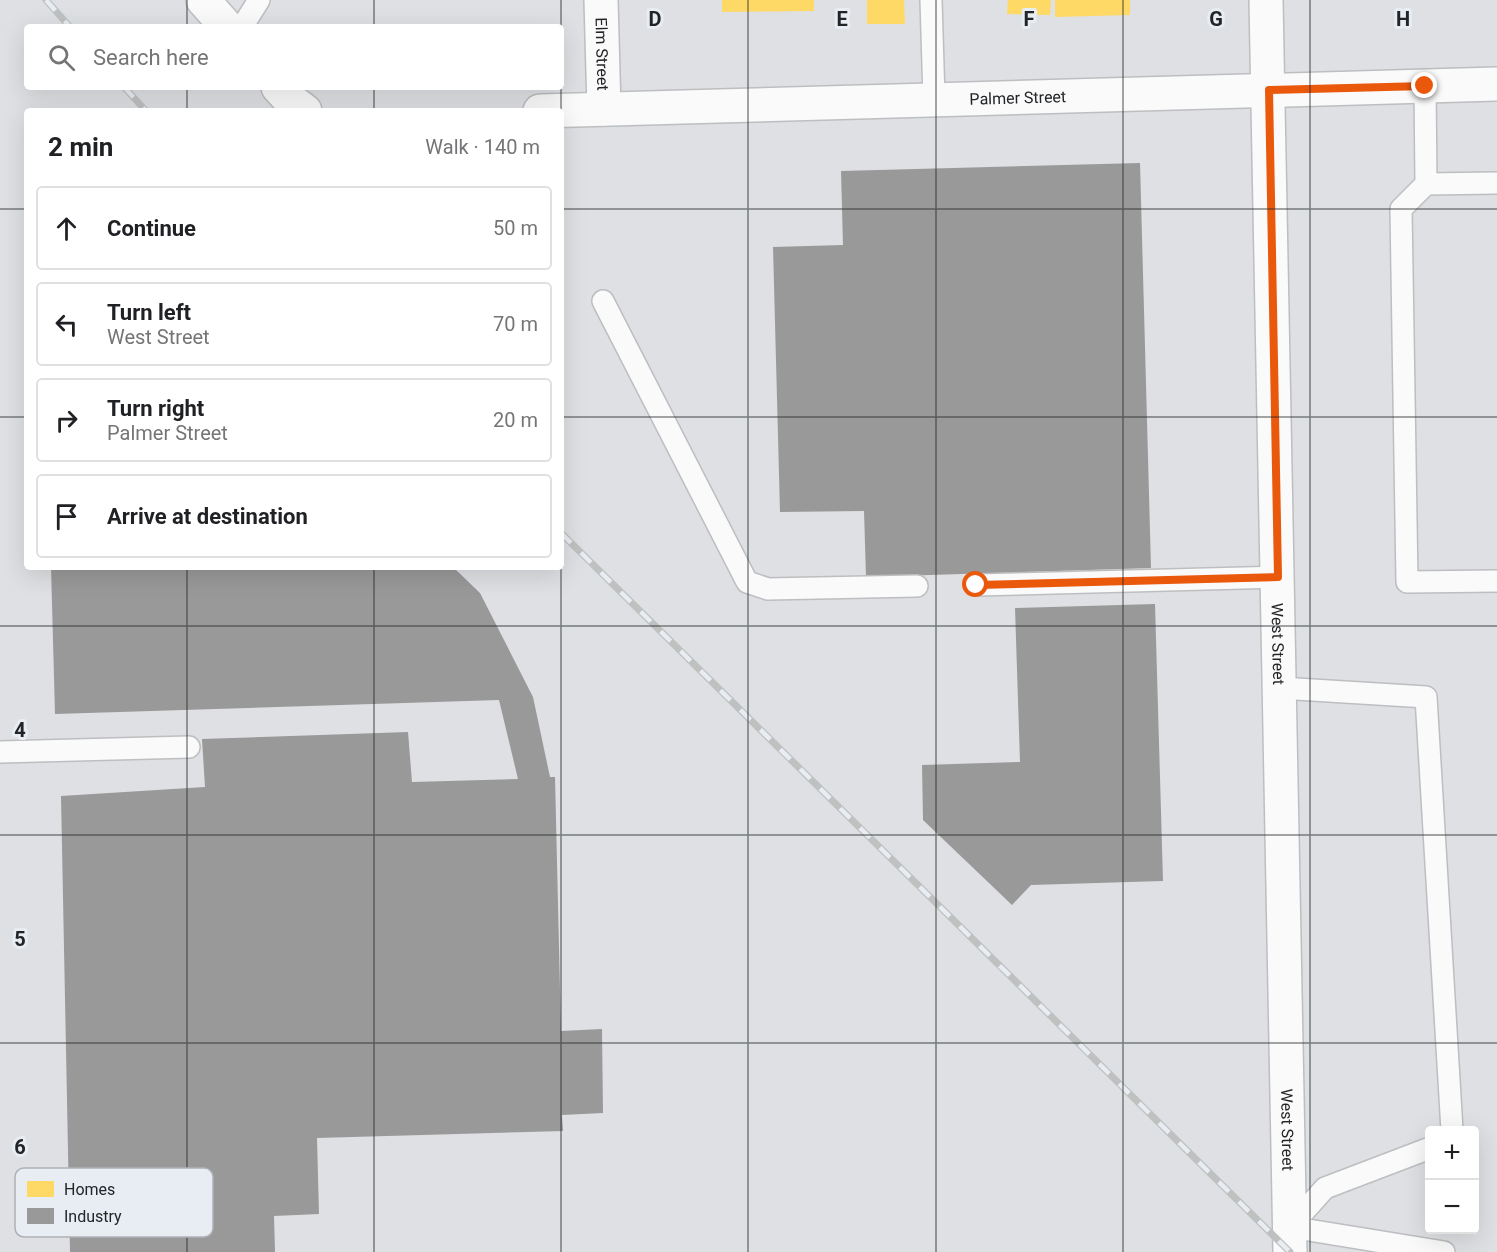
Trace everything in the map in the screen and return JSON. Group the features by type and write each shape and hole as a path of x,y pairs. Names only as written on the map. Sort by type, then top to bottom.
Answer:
{"street":[{"path":"203,0 223,24"},
{"name":"Elm Street","path":"601,0 604,109"},
{"name":"West Street","path":"1266,0 1290,1239"},
{"name":"Palmer Street","path":"564,110 1497,84"},
{"path":"281,90 301,108"}],"lane":[{"path":"244,24 259,0"},
{"path":"931,0 934,99"},
{"path":"1425,86 1426,184"},
{"path":"1497,183 1426,184 1401,209 1407,582 1497,580"},
{"path":"603,302 747,582 768,589 917,586"},
{"path":"976,585 1278,577"},
{"path":"1280,688 1426,697 1452,1126"},
{"path":"0,752 189,747"},
{"path":"1425,1150 1325,1188 1290,1239 1444,1252"}],"building: Homes":[{"path":"722,0 814,0 814,11 722,12"},
{"path":"867,0 904,0 905,24 867,24"},
{"path":"1008,0 1051,0 1050,15 1007,14"},
{"path":"1055,0 1130,0 1130,15 1055,17"}],"building: Industry":[{"path":"1140,163 1151,568 866,577 864,511 780,512 773,247 843,245 841,171"},
{"path":"51,570 456,570 480,593 533,697 550,777 555,777 561,1031 602,1029 603,1113 562,1115 563,1131 317,1138 319,1214 274,1216 275,1252 70,1252 70,1237 213,1237 213,1168 68,1168 61,796 205,787 202,739 408,732 412,782 518,779 499,700 55,714"},
{"path":"1155,604 1163,881 1031,885 1012,905 923,820 922,765 1020,762 1015,608"}],"railway":[{"path":"46,0 67,24"},
{"path":"127,90 143,108"},
{"path":"564,536 1290,1252"}],"route":[{"path":"976,585 1278,577 1269,90 1425,86"}]}
